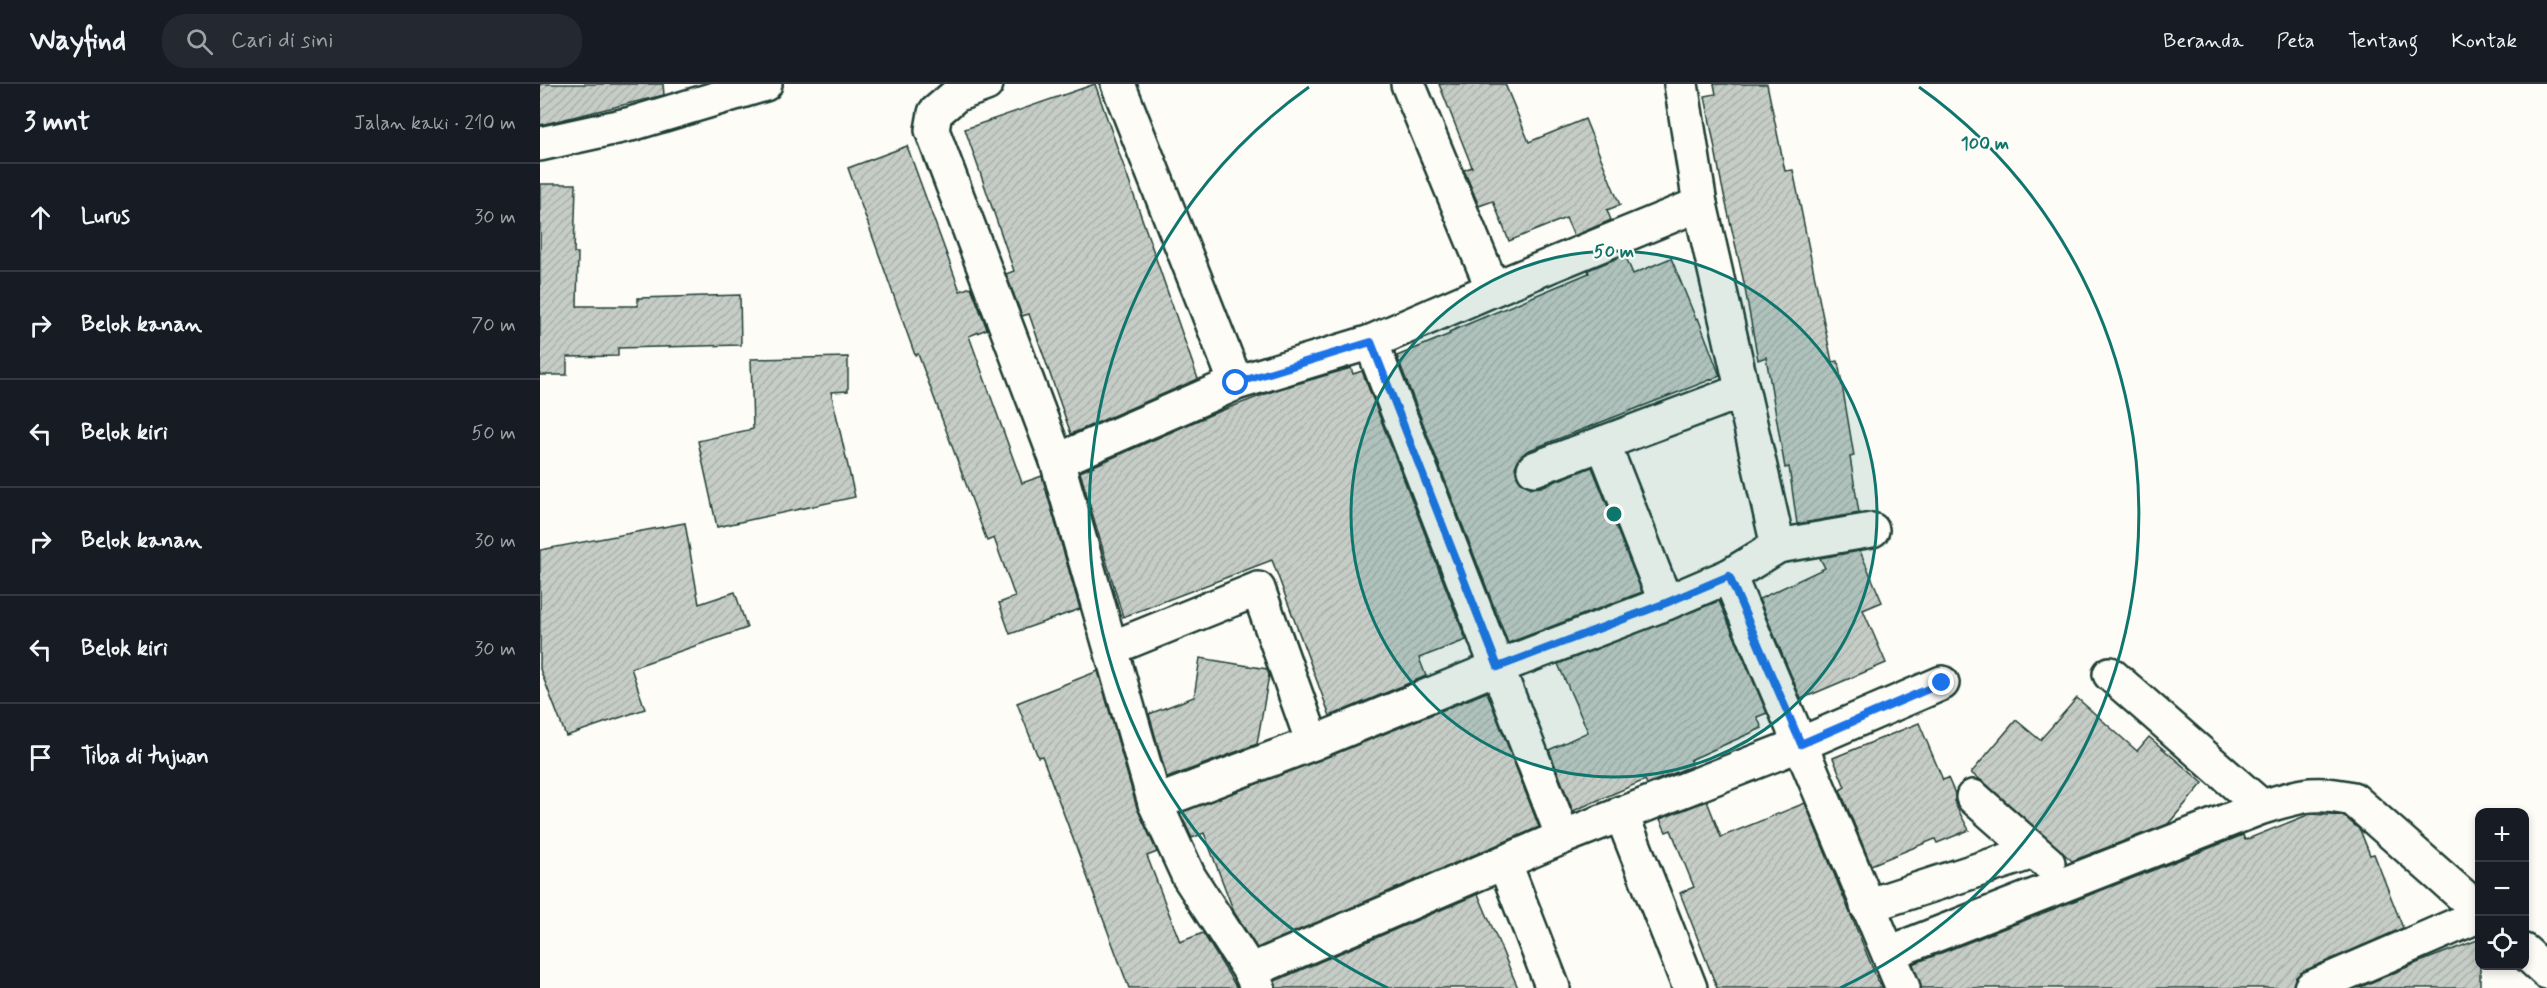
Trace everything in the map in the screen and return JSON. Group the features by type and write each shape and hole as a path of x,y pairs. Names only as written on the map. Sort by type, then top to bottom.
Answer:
{"street":[{"path":"540,144 631,124 765,84"},
{"path":"986,84 956,95 935,113 932,130 1057,461 1155,803 1189,877 1254,979 1563,837 1801,744 1942,683"},
{"path":"1118,84 1236,383"},
{"path":"1408,84 1493,289"},
{"path":"1681,84 1700,204 1778,546"},
{"path":"1057,461 1236,383 1371,342 1700,204"},
{"path":"1371,342 1563,837"},
{"path":"1534,469 1742,391"},
{"path":"1603,443 1666,603"},
{"path":"1155,803 1666,603 1729,576 1778,546 1872,530"},
{"path":"1729,576 1801,744 1866,906 1903,988"},
{"path":"1112,648 1258,589 1313,743"},
{"path":"2110,674 2262,807"},
{"path":"1889,953 2073,883 2262,807 2306,795 2326,793 2353,799 2475,909"},
{"path":"1973,797 2033,852 2073,883"},
{"path":"1621,813 1690,988"},
{"path":"1866,906 2033,852"},
{"path":"1505,864 1553,988"},
{"path":"2311,988 2475,915"},
{"path":"2529,956 2547,972"}],"building":[{"path":"540,84 663,84 664,95 540,125"},
{"path":"1095,84 1198,379 1071,434 1029,314 1022,316 1006,274 1014,271 965,129"},
{"path":"1439,84 1505,84 1529,142 1585,119 1620,205 1607,210 1611,220 1574,236 1566,218 1509,241 1493,201 1479,206 1464,170 1472,167"},
{"path":"1714,84 1767,84 1785,171 1793,170 1832,362 1838,361 1854,456 1850,457 1859,513 1797,524 1789,467 1785,468 1766,357 1758,360 1705,96 1716,94"},
{"path":"907,146 960,291 971,287 987,329 969,336 1022,483 1042,476 1080,609 1010,634 999,603 1015,597 994,538 987,541 918,354 915,355 848,168"},
{"path":"540,184 576,184 574,253 578,253 577,306 638,306 638,298 740,295 741,345 618,348 618,356 567,357 567,375 540,375"},
{"path":"1625,255 1633,274 1671,258 1696,319 1698,318 1720,376 1527,451 1519,458 1515,467 1517,476 1523,484 1532,488 1541,487 1592,467 1642,592 1508,643 1397,356 1589,273 1588,270"},
{"path":"848,357 848,391 831,392 855,497 717,527 698,441 753,429 751,359"},
{"path":"1351,368 1353,374 1362,371 1466,640 1419,658 1426,676 1330,716 1272,560 1123,617 1080,472 1210,415 1279,389"},
{"path":"685,523 699,604 735,592 747,628 631,668 645,709 566,736 540,669 540,550"},
{"path":"1860,551 1882,602 1863,610 1886,663 1801,699 1759,599 1825,568 1820,558"},
{"path":"1719,601 1767,713 1757,717 1762,728 1690,760 1692,766 1647,784 1645,780 1573,811 1549,750 1588,732 1558,664"},
{"path":"1200,658 1267,669 1269,675 1257,744 1167,778 1149,714 1194,697"},
{"path":"1098,671 1137,808 1157,852 1147,856 1180,942 1203,933 1237,988 1129,988 1042,756 1038,757 1017,703"},
{"path":"1487,692 1539,827 1257,948 1234,912 1204,833 1192,838 1180,813 1320,760"},
{"path":"2077,698 2137,751 2149,737 2203,783 2168,824 2072,861 1971,773 2016,720 2040,740"},
{"path":"1919,723 1943,780 1948,778 1955,794 1955,804 1969,830 1937,843 1935,839 1871,865 1840,790 1845,787 1833,758"},
{"path":"1707,801 1721,837 1805,803 1877,979 1883,988 1717,988 1680,893 1694,887 1671,830 1666,832 1660,819"},
{"path":"2310,814 2344,816 2360,830 2370,855 2374,854 2403,928 2304,971 2296,977 2293,988 1921,988 1913,964 2243,835 2245,840"},
{"path":"1478,894 1518,988 1276,988 1275,981"},
{"path":"2475,941 2475,970 2480,970 2480,988 2358,988"}],"route":[{"path":"1236,383 1371,342 1498,667 1666,603 1729,576 1801,744 1942,683"}]}
